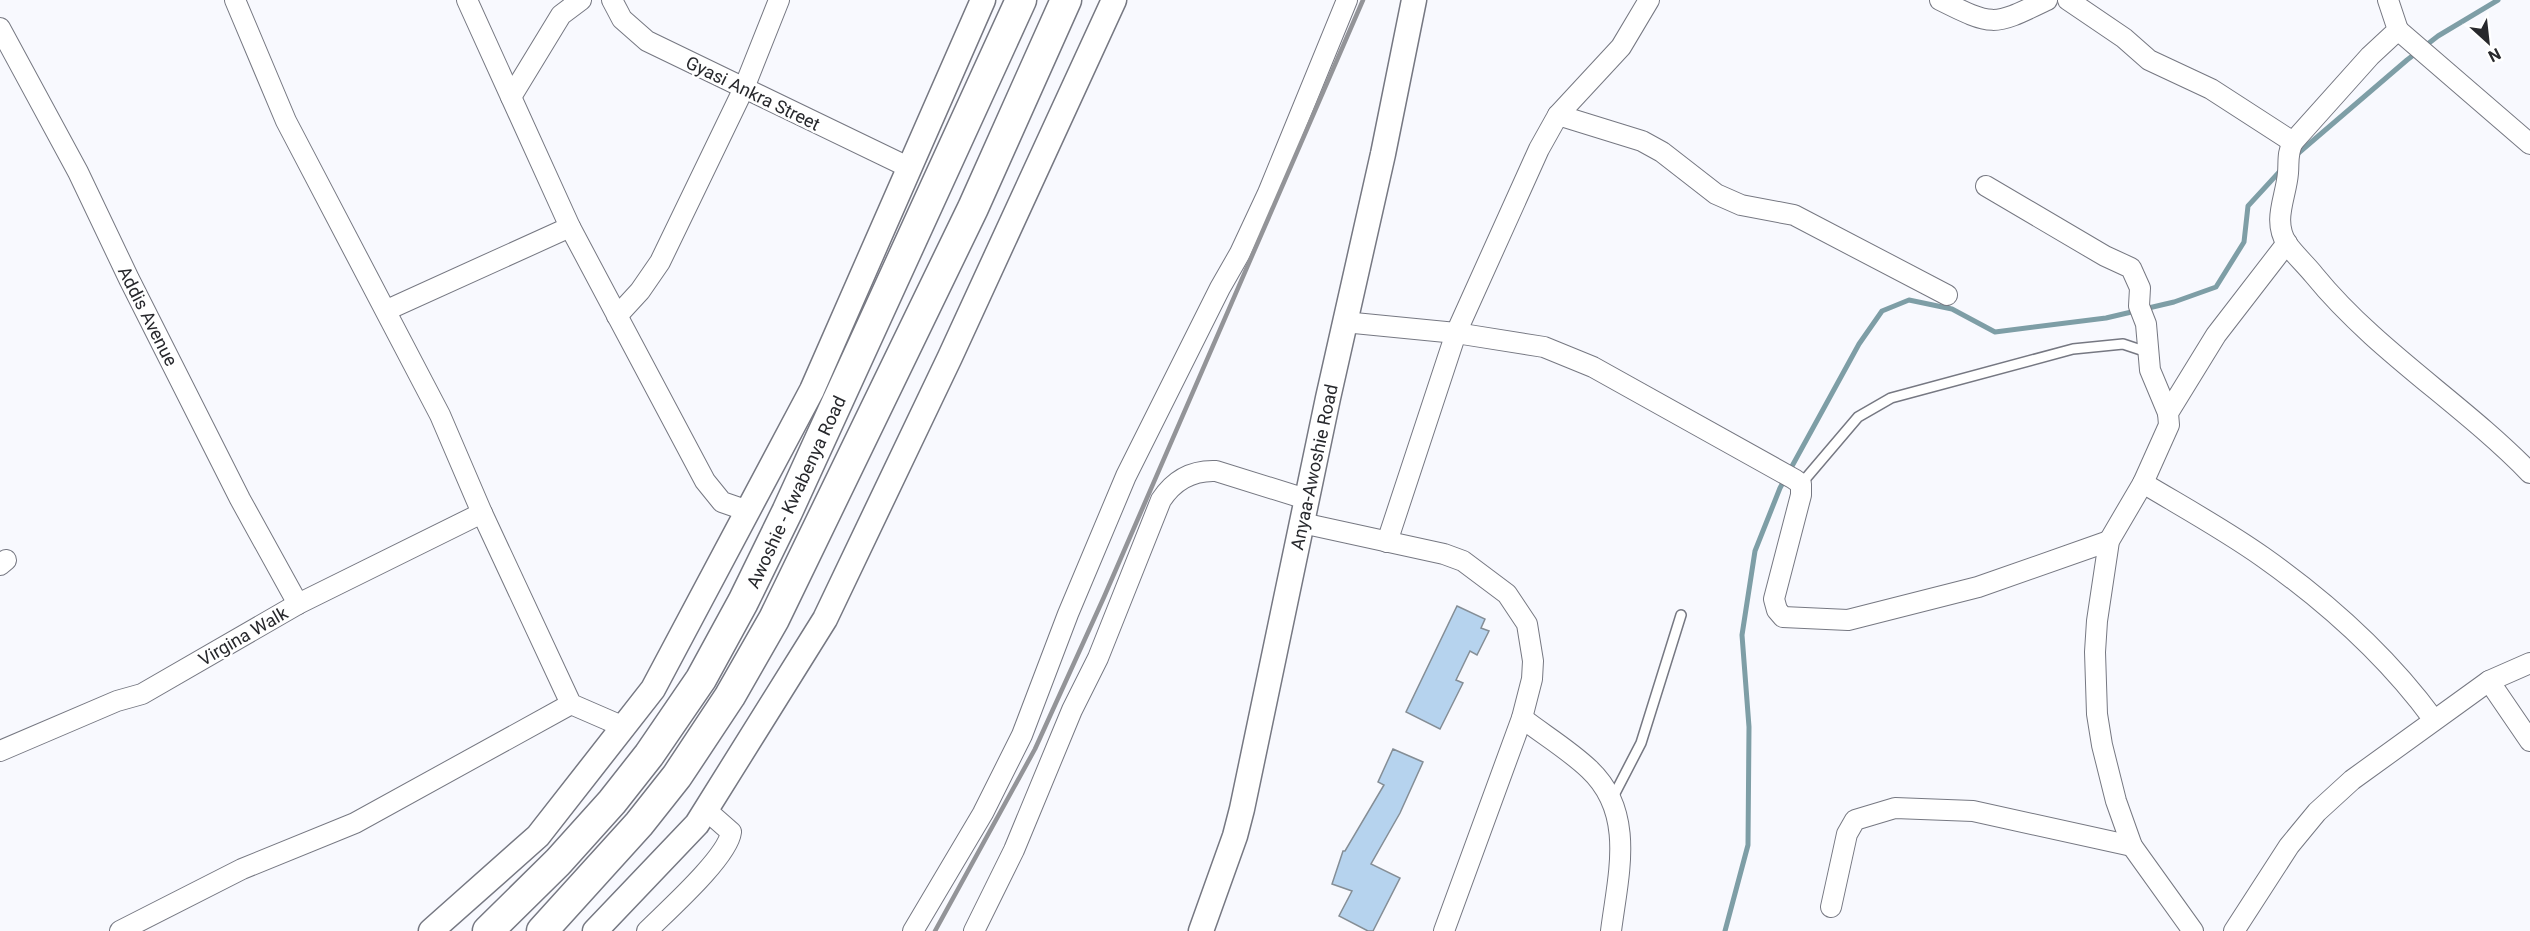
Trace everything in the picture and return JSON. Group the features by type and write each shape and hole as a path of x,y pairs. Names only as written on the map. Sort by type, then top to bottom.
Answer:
{"main road":[{"name":"Awoshie - Kwabenya Road","path":"488,931 558,862 612,802 649,755 701,678 743,602 777,532 1020,0"},
{"name":"Awoshie - Kwabenya Road","path":"542,931 639,824 677,776 730,696 774,619 973,208 1066,0"},
{"path":"936,185 938,198 943,206 961,213 973,208"}],"street":[{"path":"235,0 286,121 440,415 482,513 570,704 624,727"},
{"path":"467,0 570,227 705,481 722,502 748,511"},
{"path":"510,97 561,15 581,0"},
{"name":"Gyasi Ankra Street","path":"612,0 622,19 647,41 910,168"},
{"path":"617,316 640,291 660,262 744,88 779,0"},
{"path":"431,931 538,836 653,689 812,390 983,0"},
{"path":"596,931 697,824 825,620 950,357 1114,0"},
{"path":"913,931 983,813 1022,735 1068,614 1126,476 1220,288 1240,253 1268,193 1347,0"},
{"name":"Anyaa-Awoshie Road","path":"1201,931 1240,818 1306,499 1383,154 1414,0"},
{"path":"1387,542 1456,333 1539,149 1558,115 1621,47 1649,0"},
{"path":"1940,0 1989,22 2013,17 2047,0"},
{"path":"2068,0 2124,38 2149,60 2211,89 2290,147"},
{"path":"2388,0 2398,30 2530,144"},
{"name":"Addis Avenue","path":"0,28 78,172 129,279 240,499 298,604"},
{"path":"2398,30 2355,73 2290,147 2288,172 2279,211 2286,243 2336,302 2363,328 2502,445 2530,473"},
{"path":"1558,115 1642,141 1662,152 1716,194 1741,205 1794,214 1947,295"},
{"path":"1986,186 2105,256 2131,268 2140,288 2150,370 2168,413 2169,425 2143,483 2109,542 2096,632 2097,714 2116,801 2133,846 2193,931"},
{"path":"387,310 570,227"},
{"path":"2168,413 2216,335 2286,243"},
{"path":"1344,322 1456,333 1544,347 1584,363 1791,477 1800,495 1774,599 1777,610 1783,617 1848,620 1978,587 2109,542"},
{"path":"974,931 1044,783 1072,710 1098,658 1167,490 1188,475 1202,470 1216,471 1306,499"},
{"path":"2143,483 2262,556 2327,605 2406,681 2434,720"},
{"name":"Virgina Walk","path":"0,751 117,701 142,694 298,604 482,513"},
{"path":"1302,523 1444,554 1463,561 1507,594 1527,624 1533,661 1532,679 1522,718 1444,931"},
{"path":"2234,931 2289,846 2317,812 2352,780 2488,681 2530,663"},
{"path":"2488,681 2530,741"},
{"path":"120,931 251,864 355,823 570,704"},
{"path":"1522,718 1590,770 1611,801 1621,830 1622,850 1611,931"},
{"path":"1831,907 1847,834 1855,820 1895,808 1972,812 2133,846"},
{"path":"647,931 701,877 730,841 731,832 706,810"}],"lane":[{"path":"1791,477 1858,417 1891,398 2073,349 2123,344 2147,352"},
{"path":"1611,801 1641,743 1681,615"}],"building":[{"path":"1457,606 1485,619 1481,628 1489,631 1477,655 1470,651 1456,680 1463,683 1440,729 1406,712"},
{"path":"1393,749 1423,762 1400,813 1371,864 1400,878 1373,931 1368,931 1339,916 1352,891 1332,884 1343,851 1384,785 1378,782"}],"waterway":[{"path":"2295,156 2438,36 2498,0"},
{"path":"1725,931 1748,845 1749,727 1742,635 1755,551 1780,488 1859,344 1882,311 1909,300 1952,309 1995,332 2106,318 2174,302 2216,287 2244,242 2248,206 2282,169"}],"railway":[{"path":"935,931 1035,749 1104,597 1363,0"}]}
